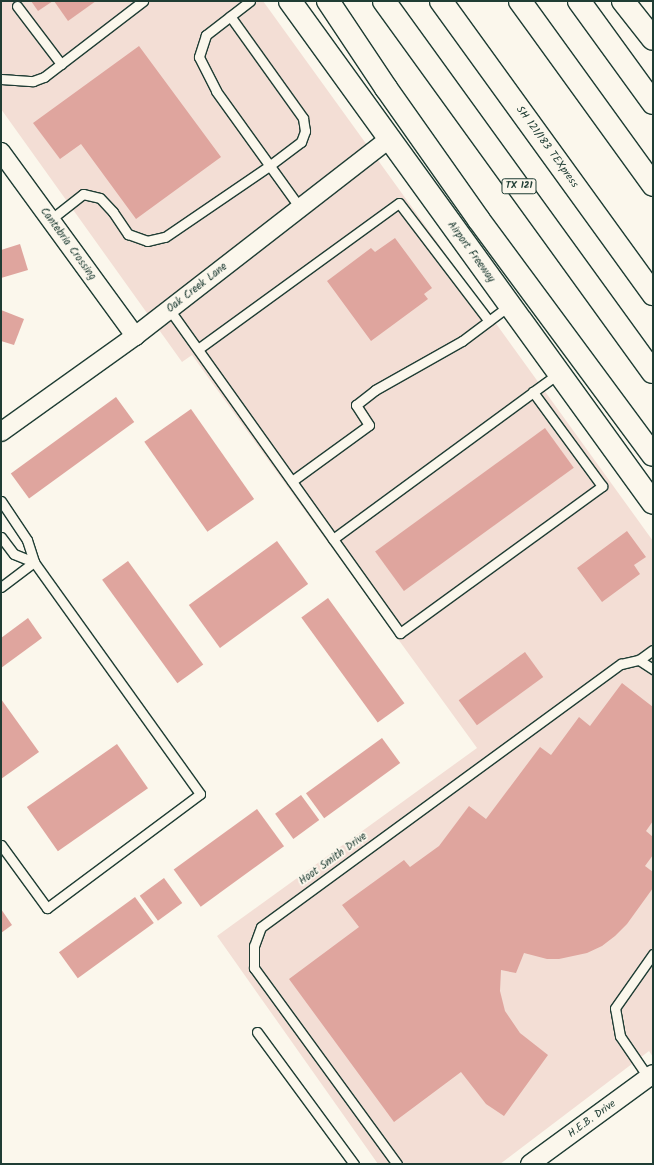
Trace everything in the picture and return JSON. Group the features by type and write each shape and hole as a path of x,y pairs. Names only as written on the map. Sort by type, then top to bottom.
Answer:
{"main road":[{"name":"Airport Freeway","path":"290,1 389,140 653,502"},
{"path":"328,1 386,88 479,220 653,455"},
{"name":"TX 121","path":"384,1 653,372"},
{"name":"SH 121/183 TEXpress","path":"441,1 653,294"},
{"path":"520,1 653,185"},
{"path":"579,1 653,103"},
{"path":"623,1 653,39"}],"street":[{"name":"Oak Creek Lane","path":"1,432 135,336 389,140"},
{"name":"Cantebria Crossing","path":"1,152 135,336"},
{"name":"H.E.B. Drive","path":"530,1164 651,1078"}],"lane":[{"path":"1,79 33,81 44,77 143,1"},
{"path":"250,1 206,35 199,57 216,91 300,208"},
{"path":"17,6 61,64"},
{"path":"50,220 83,194 100,198 113,212 128,234 147,241 165,237 269,166 301,142 305,131 303,118 230,16"},
{"path":"198,349 399,203 489,321"},
{"path":"292,481 369,425 356,404 375,390 462,341 510,305"},
{"path":"169,309 400,633 602,486 533,392"},
{"path":"333,539 559,373"},
{"path":"1,501 27,540 34,562 200,794 47,908 1,845"},
{"path":"1,537 14,554 34,562"},
{"path":"1,587 34,562"},
{"name":"Hoot Smith Drive","path":"397,1164 254,968 254,946 260,927 621,664 639,660 653,650"},
{"path":"639,660 653,669"},
{"path":"651,1078 620,1036 615,1008 653,954"},
{"path":"257,1032 354,1164"}],"shaded area":[{"path":"1,1 263,1 653,541 653,1057 649,1051 500,1164 378,1164 217,936 477,748 192,355 182,362 1,109"}],"building":[{"path":"31,1 53,1 38,11"},
{"path":"54,1 96,1 68,21"},
{"path":"139,46 221,157 136,219 81,144 60,159 33,123"},
{"path":"395,238 432,288 424,294 428,299 371,341 327,281 371,248 375,252"},
{"path":"20,244 28,270 1,278 1,250"},
{"path":"1,310 24,319 14,345 1,341"},
{"path":"116,397 134,422 29,498 11,473"},
{"path":"191,409 254,499 207,532 144,442"},
{"path":"545,428 574,468 404,591 375,551"},
{"path":"627,531 646,557 634,565 640,574 602,602 577,568"},
{"path":"277,541 308,584 220,648 189,605"},
{"path":"128,561 203,665 177,683 102,580"},
{"path":"328,598 404,703 378,723 301,617"},
{"path":"28,618 42,638 1,668 1,638"},
{"path":"525,652 543,677 477,725 459,700"},
{"path":"622,683 653,707 653,821 646,831 653,837 653,855 645,866 653,872 653,888 627,924 602,946 587,953 559,959 547,959 524,953 516,973 501,970 500,991 505,1011 520,1033 548,1055 504,1116 486,1104 461,1072 394,1122 289,979 359,927 342,905 404,860 410,867 439,846 469,806 486,819 540,747 551,755 579,717 590,726"},
{"path":"1,699 39,752 1,779"},
{"path":"382,738 400,763 324,818 306,793"},
{"path":"117,744 148,788 58,851 27,807"},
{"path":"301,795 319,820 293,839 275,814"},
{"path":"257,809 284,846 201,907 174,870"},
{"path":"164,878 182,903 158,921 140,896"},
{"path":"135,897 154,923 78,978 59,952"},
{"path":"1,909 12,925 1,933"}]}
